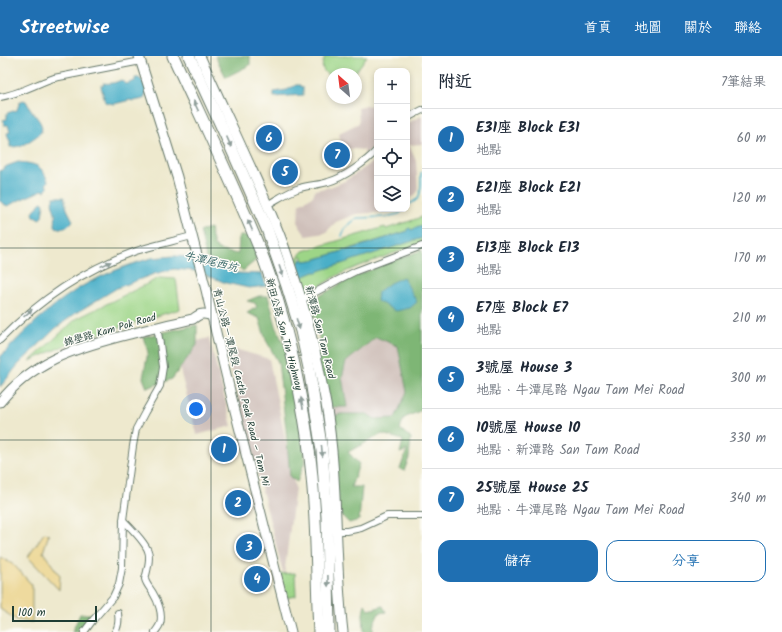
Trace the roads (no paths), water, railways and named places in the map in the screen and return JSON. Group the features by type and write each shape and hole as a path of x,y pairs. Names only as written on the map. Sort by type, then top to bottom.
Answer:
{"highway":[{"name":"新田公路 San Tin Highway","path":"173,56 236,194 264,261 275,293 292,358 302,404 308,443 314,511 319,632"},
{"name":"新田公路 San Tin Highway","path":"189,56 267,229 281,254 292,285 322,451 326,517 329,632"},
{"path":"312,632 310,555 314,511"}],"street":[{"path":"200,56 267,205 281,254"},
{"path":"0,97 22,92 54,78 140,59"},
{"name":"青山公路－潭尾段 Castle Peak Road – Tam Mi","path":"140,59 168,148 192,236 206,290 210,315 291,632"},
{"path":"410,116 422,110"},
{"path":"267,205 300,188 335,179 347,173 374,153"},
{"path":"0,340 43,301 97,267 136,251 192,236"},
{"path":"302,300 356,271 422,246"},
{"name":"新潭路 San Tam Road","path":"292,285 302,300 316,353 326,405 334,463 343,632"},
{"name":"錦壆路 Kam Pok Road","path":"0,402 16,384 28,374 55,358 71,351 92,344 193,318 198,315 210,315"},
{"path":"84,632 113,597 119,584 122,568 123,520 136,429 160,386 163,367 156,327"},
{"path":"337,531 362,528 387,516 422,516"},
{"path":"123,520 148,550 149,556 145,579 156,598 161,620 155,632"},
{"path":"115,632 118,629 118,613"}],"water":[{"path":"135,78 139,78 148,88 144,99 133,101 130,100 114,104 105,102 101,86 104,85 103,83 112,83 121,80 126,84 135,81"},
{"path":"296,85 303,87 303,95 274,97 274,92 287,90"},
{"path":"20,101 26,101 39,120 42,129 39,134 26,143 19,146 10,147 10,140 7,133 10,132 8,125 4,125 3,120 7,119 7,113 17,110"},
{"path":"18,162 39,167 48,181 46,185 48,187 45,191 42,190 8,206 0,201 0,171 7,166"},
{"path":"54,197 64,197 67,209 73,221 65,228 55,227 55,215 52,203"},
{"path":"42,202 44,204 40,219 34,216 33,213"},
{"path":"422,226 422,238 302,277 297,263 300,262 300,260 313,260 343,251 343,249 345,251 408,231 407,229 410,228 411,230"},
{"path":"174,256 192,257 217,264 235,273 262,274 266,286 249,288 226,283 196,271 174,269 154,274 117,288 76,313 56,328 18,365 0,387 0,357 36,321 63,299 81,287 122,268 152,258"},
{"path":"403,277 417,302 410,308 396,311 377,301 378,292 390,283"}],"waterway":[{"path":"410,204 419,196 422,172"},
{"path":"342,236 345,228 357,218 385,217 399,214 401,212"}],"place":[{"name":"10號屋 House 10","path":"269,138"},
{"name":"25號屋 House 25","path":"337,155"},
{"name":"3號屋 House 3","path":"285,172"},
{"name":"E31座 Block E31","path":"224,449"},
{"name":"E21座 Block E21","path":"238,503"},
{"name":"E13座 Block E13","path":"249,547"},
{"name":"E7座 Block E7","path":"257,579"}],"water label":[{"name":"牛潭尾西坑","path":"211,262"}]}
